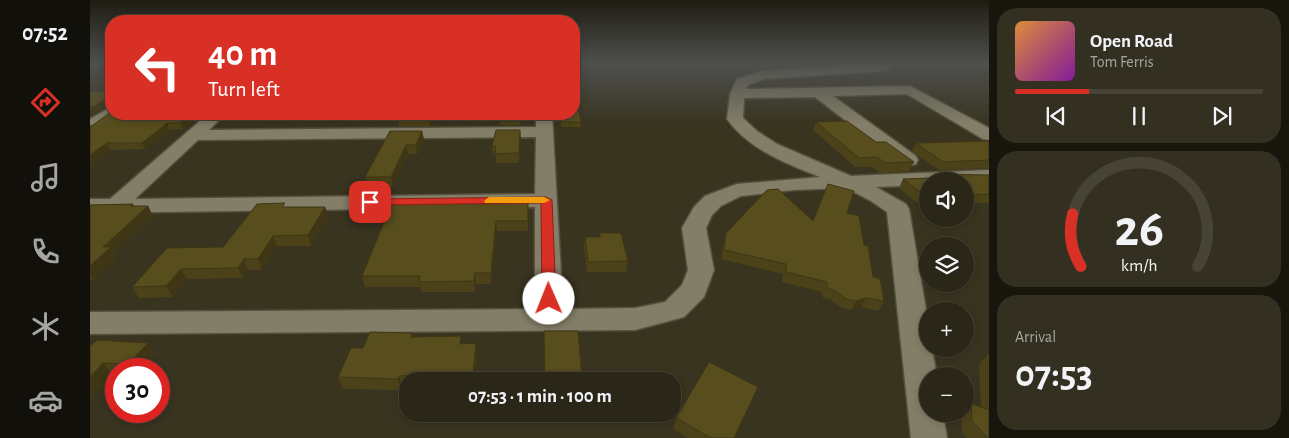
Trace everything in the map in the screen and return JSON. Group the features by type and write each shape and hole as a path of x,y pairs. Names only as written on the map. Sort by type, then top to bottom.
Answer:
{"street":[{"path":"741,83 737,94 735,119 747,133 773,148 881,196 898,209 928,438"},
{"path":"737,94 910,90 989,135"},
{"path":"818,92 925,172"},
{"path":"90,126 105,116"},
{"path":"115,206 210,120"},
{"path":"193,135 544,123 549,318"},
{"path":"974,177 989,176"},
{"path":"90,323 549,318 635,319 674,310 694,290 700,270 694,228 702,212 713,200 738,190 761,186 919,178"},
{"path":"90,206 546,200"}],"building":[{"path":"93,91 105,91 105,100 90,108 90,93"},
{"path":"105,116 105,120 184,120 180,123 167,123 142,143 107,143 90,155 90,126"},
{"path":"580,117 581,122 561,122 561,120 580,120"},
{"path":"399,120 430,120 429,122 398,122"},
{"path":"500,120 520,120 520,121"},
{"path":"847,121 876,142 886,142 914,162 885,163 877,157 859,158 816,122"},
{"path":"496,130 520,130 519,153 495,154 496,146 492,146"},
{"path":"390,131 422,131 416,145 406,145 391,177 365,177"},
{"path":"989,141 989,160 943,162 916,143"},
{"path":"974,175 989,175 989,194 974,195"},
{"path":"919,178 919,191 903,179"},
{"path":"828,184 854,191 847,213 859,216 864,245 868,246 873,277 880,279 884,301 866,298 856,301 846,299 834,290 827,288 827,282 786,272 786,264 724,250 726,233 767,190 778,189 813,221"},
{"path":"470,200 469,203 528,202 528,221 496,221 491,273 475,273 474,281 419,282 420,276 362,276 385,220 382,220 390,201"},
{"path":"285,203 282,207 325,207 308,235 273,236 258,259 244,259 238,268 181,269 166,286 132,287 167,248 223,247 257,204"},
{"path":"133,204 131,206 148,206 103,247 111,247 90,266 90,205"},
{"path":"600,233 621,233 628,261 588,262 585,237 600,237"},
{"path":"544,331 578,331 581,372 545,372"},
{"path":"370,332 412,333 411,337 461,336 460,344 476,343 473,372 399,372 398,379 338,377 351,348 363,348"},
{"path":"97,340 148,343 134,358 105,358 105,363 90,377 90,346"},
{"path":"709,362 758,387 734,438 711,438 681,421 681,410"},
{"path":"974,404 989,410 989,438 973,422"}],"slow traffic":[{"path":"489,201 544,200"}],"route":[{"path":"370,202 546,200 549,299"}]}
